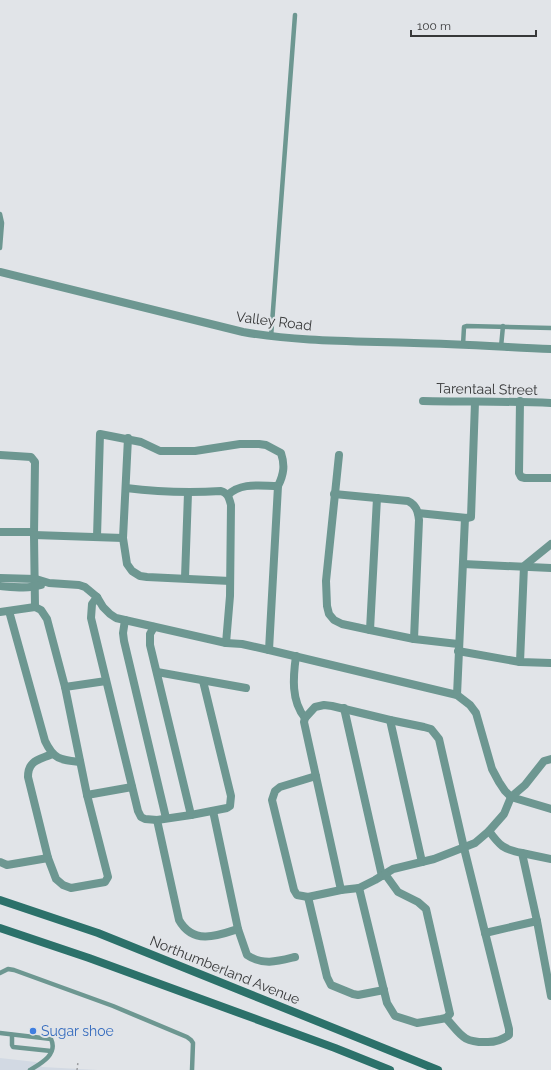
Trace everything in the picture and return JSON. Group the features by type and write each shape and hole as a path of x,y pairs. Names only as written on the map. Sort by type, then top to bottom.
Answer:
{"main road":[{"name":"Northumberland Avenue","path":"0,900 98,934 438,1070"},
{"path":"0,928 88,958 328,1045 390,1070"}],"street":[{"name":"Valley Road","path":"0,272 243,332 271,337 329,341 551,349"},
{"name":"Tarentaal Street","path":"423,401 520,401 551,403"},
{"path":"520,401 519,473 525,478 551,478"},
{"path":"418,513 465,518 471,517 475,402"},
{"path":"97,537 100,434 128,438 141,442 154,450 166,452 195,451 240,444 259,444 266,445 281,453 284,461 282,478 278,486 269,650"},
{"path":"128,438 123,538 127,564 132,571 140,576 230,581"},
{"path":"0,455 26,456 33,459 35,470 35,607"},
{"path":"339,455 326,581 327,606 329,614 334,620 342,624 520,662 551,663"},
{"path":"228,495 234,489 241,486 278,486"},
{"path":"126,488 188,493 221,491 228,495 231,505 230,596 226,643"},
{"path":"185,578 188,493"},
{"path":"334,494 408,501 415,506 418,513 414,639"},
{"path":"370,630 377,498"},
{"path":"457,695 465,518"},
{"path":"0,532 123,538"},
{"path":"520,662 524,566 551,544"},
{"path":"463,564 551,568"},
{"path":"0,578 36,583 79,585 85,587 97,597 103,607 116,618 226,643 242,644 296,656 457,695 470,705 476,713 492,769 505,791 511,797 551,809"},
{"path":"0,586 15,587 36,583"},
{"path":"97,597 92,604 91,614 138,811 141,817 145,820 191,816 230,806 231,796 203,681"},
{"path":"0,612 35,607 41,610 47,619 65,687 87,795 108,877 105,882 71,888 56,879 48,858 28,777 28,769 32,763 52,754"},
{"path":"9,611 46,741 52,754 67,760 80,762"},
{"path":"125,620 123,633 124,641 166,818"},
{"path":"154,627 150,634 150,639 172,743 191,816"},
{"path":"296,656 293,676 295,698 299,711 305,718"},
{"path":"157,672 246,688"},
{"path":"65,687 106,681"},
{"path":"341,890 304,722 305,718 315,707 328,705 431,729 439,739 464,848 509,1029 509,1035 495,1042 476,1043 469,1041 460,1034 446,1018"},
{"path":"344,708 383,875 398,892 418,902 426,909 450,1014 446,1018 417,1024 395,1016 390,1009 387,1003 359,888"},
{"path":"390,720 422,862"},
{"path":"316,776 280,787 275,791 272,800 294,890 297,895 308,897 359,888 392,869 434,859 475,843 490,831 504,814 511,797 525,785 544,761 551,759"},
{"path":"87,795 132,787"},
{"path":"213,811 238,929 247,955 251,958 268,963 296,957"},
{"path":"157,820 183,928 200,936 208,937 238,929"},
{"path":"490,831 498,843 508,850 551,859"},
{"path":"522,853 551,996"},
{"path":"0,862 7,865 48,858"},
{"path":"308,897 327,977 331,985 358,995 384,990"},
{"path":"485,933 537,921"}],"lane":[{"path":"271,337 295,15"},
{"path":"0,214 2,223 0,248"},
{"path":"463,345 464,327 467,326 551,328"},
{"path":"502,326 502,347"},
{"path":"0,973 8,969 14,970 113,1006 187,1037 193,1043 192,1070"},
{"path":"0,1033 51,1039 53,1043 52,1051 48,1058 30,1070"},
{"path":"12,1035 13,1047 52,1051"}],"path":[{"path":"77,1070 78,1062"}],"shaded area":[{"path":"0,1058 36,1062 42,1067 98,1070 0,1070"}],"place":[{"name":"Sugar shoe","path":"33,1031"}]}
